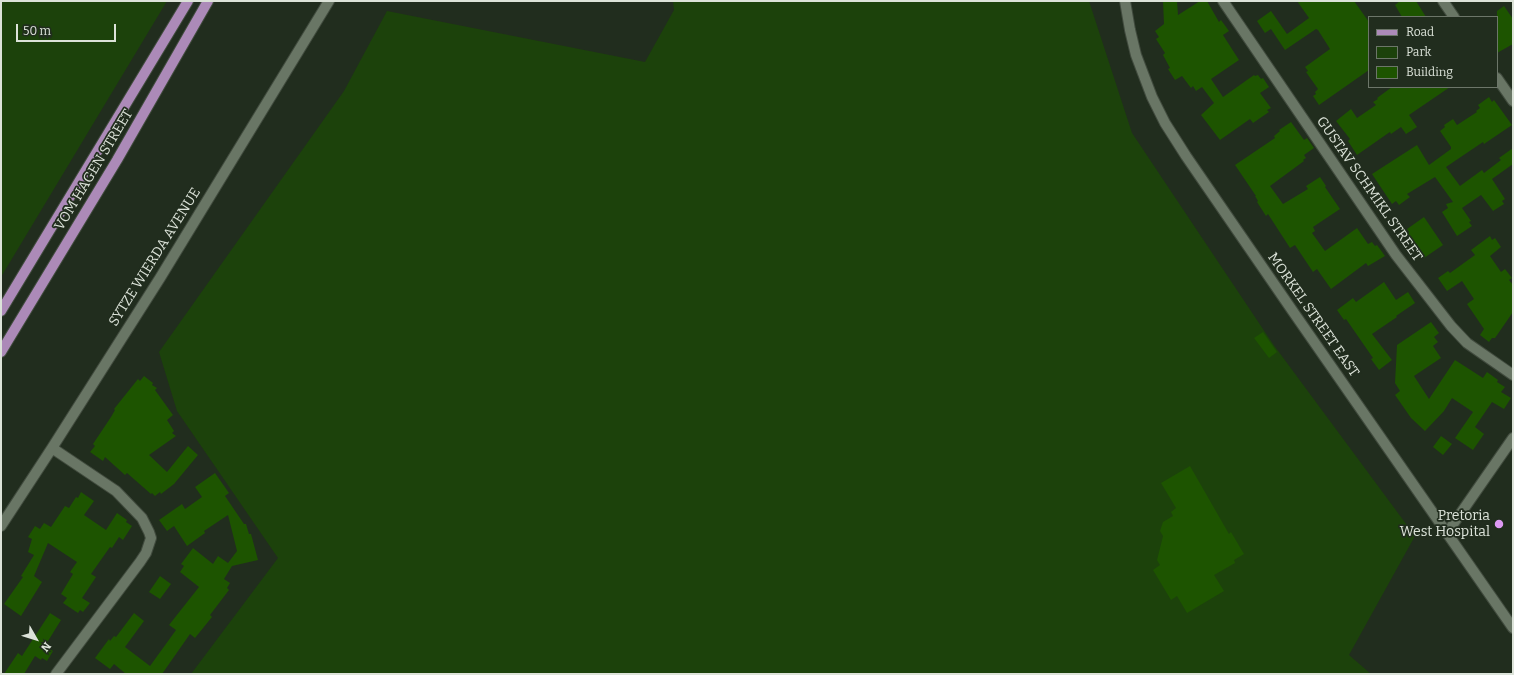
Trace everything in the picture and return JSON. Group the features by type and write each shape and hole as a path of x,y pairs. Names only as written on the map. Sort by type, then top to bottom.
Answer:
{"main road":[{"name":"VOM HAGEN STREET","path":"1,311 188,1"},
{"name":"VOM HAGEN STREET","path":"1,352 117,160 208,1"}],"street":[{"name":"SYTZE WIERDA AVENUE","path":"1,526 164,271 329,1"},
{"name":"MORKEL STREET EAST","path":"1125,1 1136,55 1152,97 1165,123 1186,156 1513,628"},
{"name":"GUSTAV SCHMIKL STREET","path":"1223,1 1396,255 1460,337 1513,375"},
{"path":"1443,1 1453,16"},
{"path":"1498,79 1513,101"},
{"path":"1447,533 1513,438"},
{"path":"52,448 116,491 142,518 151,538 146,553 140,562 56,674"}],"green space":[{"path":"1,1 167,1 1,277"},
{"path":"673,1 1089,1 1132,133 1273,344 1415,536 1349,655 1371,674 191,674 278,558 177,411 159,352 344,91 387,11 645,62 674,10"}],"building":[{"path":"1163,1 1177,1 1178,15 1200,1 1207,1 1219,22 1221,20 1229,31 1223,35 1239,60 1211,79 1223,97 1254,75 1258,75 1261,79 1263,78 1269,87 1260,93 1271,108 1267,110 1269,112 1253,123 1250,119 1220,140 1201,115 1214,103 1202,87 1196,91 1193,86 1191,88 1182,76 1175,80 1168,69 1170,68 1163,55 1165,53 1156,39 1159,37 1155,31 1164,24"},
{"path":"1297,1 1354,1 1368,21 1368,71 1319,105 1313,96 1316,94 1315,92 1318,89 1306,72 1308,71 1305,67 1330,49 1318,30 1316,29 1285,50 1271,29 1265,33 1257,21 1271,11 1287,34 1309,18"},
{"path":"1400,1 1416,1 1425,16 1401,16 1395,5"},
{"path":"1504,6 1513,19 1513,44 1498,52 1498,16 1497,11"},
{"path":"1391,88 1449,88 1409,115 1417,127 1406,134 1401,127 1391,134 1390,132 1357,155 1348,141 1350,139 1336,121 1351,109 1357,118 1376,105 1373,102 1378,99 1377,98"},
{"path":"1489,97 1492,102 1494,100 1512,125 1484,144 1483,142 1446,167 1460,186 1482,170 1484,173 1501,160 1499,158 1513,148 1513,164 1492,179 1505,199 1502,201 1504,204 1493,211 1481,195 1462,208 1471,221 1469,222 1472,226 1457,236 1442,212 1448,208 1446,204 1453,202 1435,177 1407,194 1410,197 1399,205 1396,201 1392,204 1372,174 1417,145 1429,165 1451,149 1440,131 1445,127 1444,125 1453,119 1457,125 1477,112 1476,111 1480,108 1478,105"},
{"path":"1291,122 1304,140 1307,138 1314,148 1304,155 1306,158 1303,160 1304,161 1270,186 1283,204 1308,189 1306,186 1320,177 1340,209 1313,227 1315,231 1312,233 1325,251 1357,228 1368,244 1372,242 1375,246 1377,245 1385,256 1368,266 1366,263 1331,289 1317,269 1313,272 1295,245 1290,248 1268,214 1266,216 1257,202 1256,196 1235,165 1275,138 1274,136 1280,131 1279,130"},
{"path":"1424,217 1443,245 1424,258 1407,234 1409,232 1407,229"},
{"path":"1490,236 1492,240 1495,238 1501,247 1490,256 1501,272 1505,269 1512,278 1509,280 1513,285 1513,312 1495,338 1492,338 1489,342 1480,335 1484,329 1467,304 1474,299 1462,281 1447,291 1438,278 1448,271 1450,273 1475,255 1471,250"},
{"path":"1384,282 1396,300 1408,292 1415,303 1372,334 1392,360 1379,370 1371,359 1373,358 1346,319 1344,320 1337,310 1353,298 1356,302"},
{"path":"1431,322 1439,333 1434,337 1438,342 1433,346 1441,358 1414,376 1429,399 1455,360 1483,378 1487,372 1498,380 1497,382 1505,387 1501,392 1511,398 1504,409 1492,402 1475,427 1484,434 1473,450 1455,438 1473,412 1452,398 1444,411 1425,431 1411,418 1395,395 1400,391 1395,383 1397,345"},
{"path":"1263,332 1277,352 1269,358 1254,338"},
{"path":"144,376 157,388 155,390 173,415 167,420 174,431 172,433 176,436 149,455 167,472 188,446 198,455 174,484 161,494 160,492 155,496 127,473 125,475 105,457 103,461 90,452 95,446 93,444 111,417 115,410 114,409 138,379 140,381"},
{"path":"1441,436 1452,444 1443,455 1433,447"},
{"path":"1190,466 1229,534 1231,532 1244,554 1234,560 1235,563 1214,575 1224,591 1187,613 1177,596 1171,600 1153,570 1160,565 1157,560 1163,536 1160,531 1163,522 1173,516 1171,512 1176,508 1161,483"},
{"path":"215,473 229,493 225,496 244,524 246,524 249,534 251,534 258,560 232,566 224,579 230,583 227,588 229,590 210,615 212,617 195,638 190,634 162,674 126,674 114,664 110,669 95,658 109,639 110,641 114,636 116,637 134,613 144,621 125,647 150,666 176,630 169,625 199,587 180,572 184,566 181,564 193,548 213,564 218,556 228,563 237,551 228,515 204,531 205,533 187,546 174,526 167,531 159,520 182,504 185,509 202,497 195,487"},
{"path":"81,492 94,501 84,515 106,530 117,513 127,520 126,522 132,526 123,540 119,537 112,548 110,547 91,574 96,577 82,598 90,603 83,612 80,610 78,613 63,603 67,598 61,594 73,574 70,572 77,562 48,543 34,576 42,582 21,616 4,604 23,577 21,576 34,555 28,552 32,539 28,537 35,526 40,529 44,523 51,527 65,506 69,508"},
{"path":"160,576 171,584 160,599 149,592"},
{"path":"50,613 61,620 45,646 53,651 47,661 42,658 41,660 35,656 24,674 4,674 18,653 22,656"}],"place":[{"name":"Pretoria West Hospital","path":"1499,524"}]}
